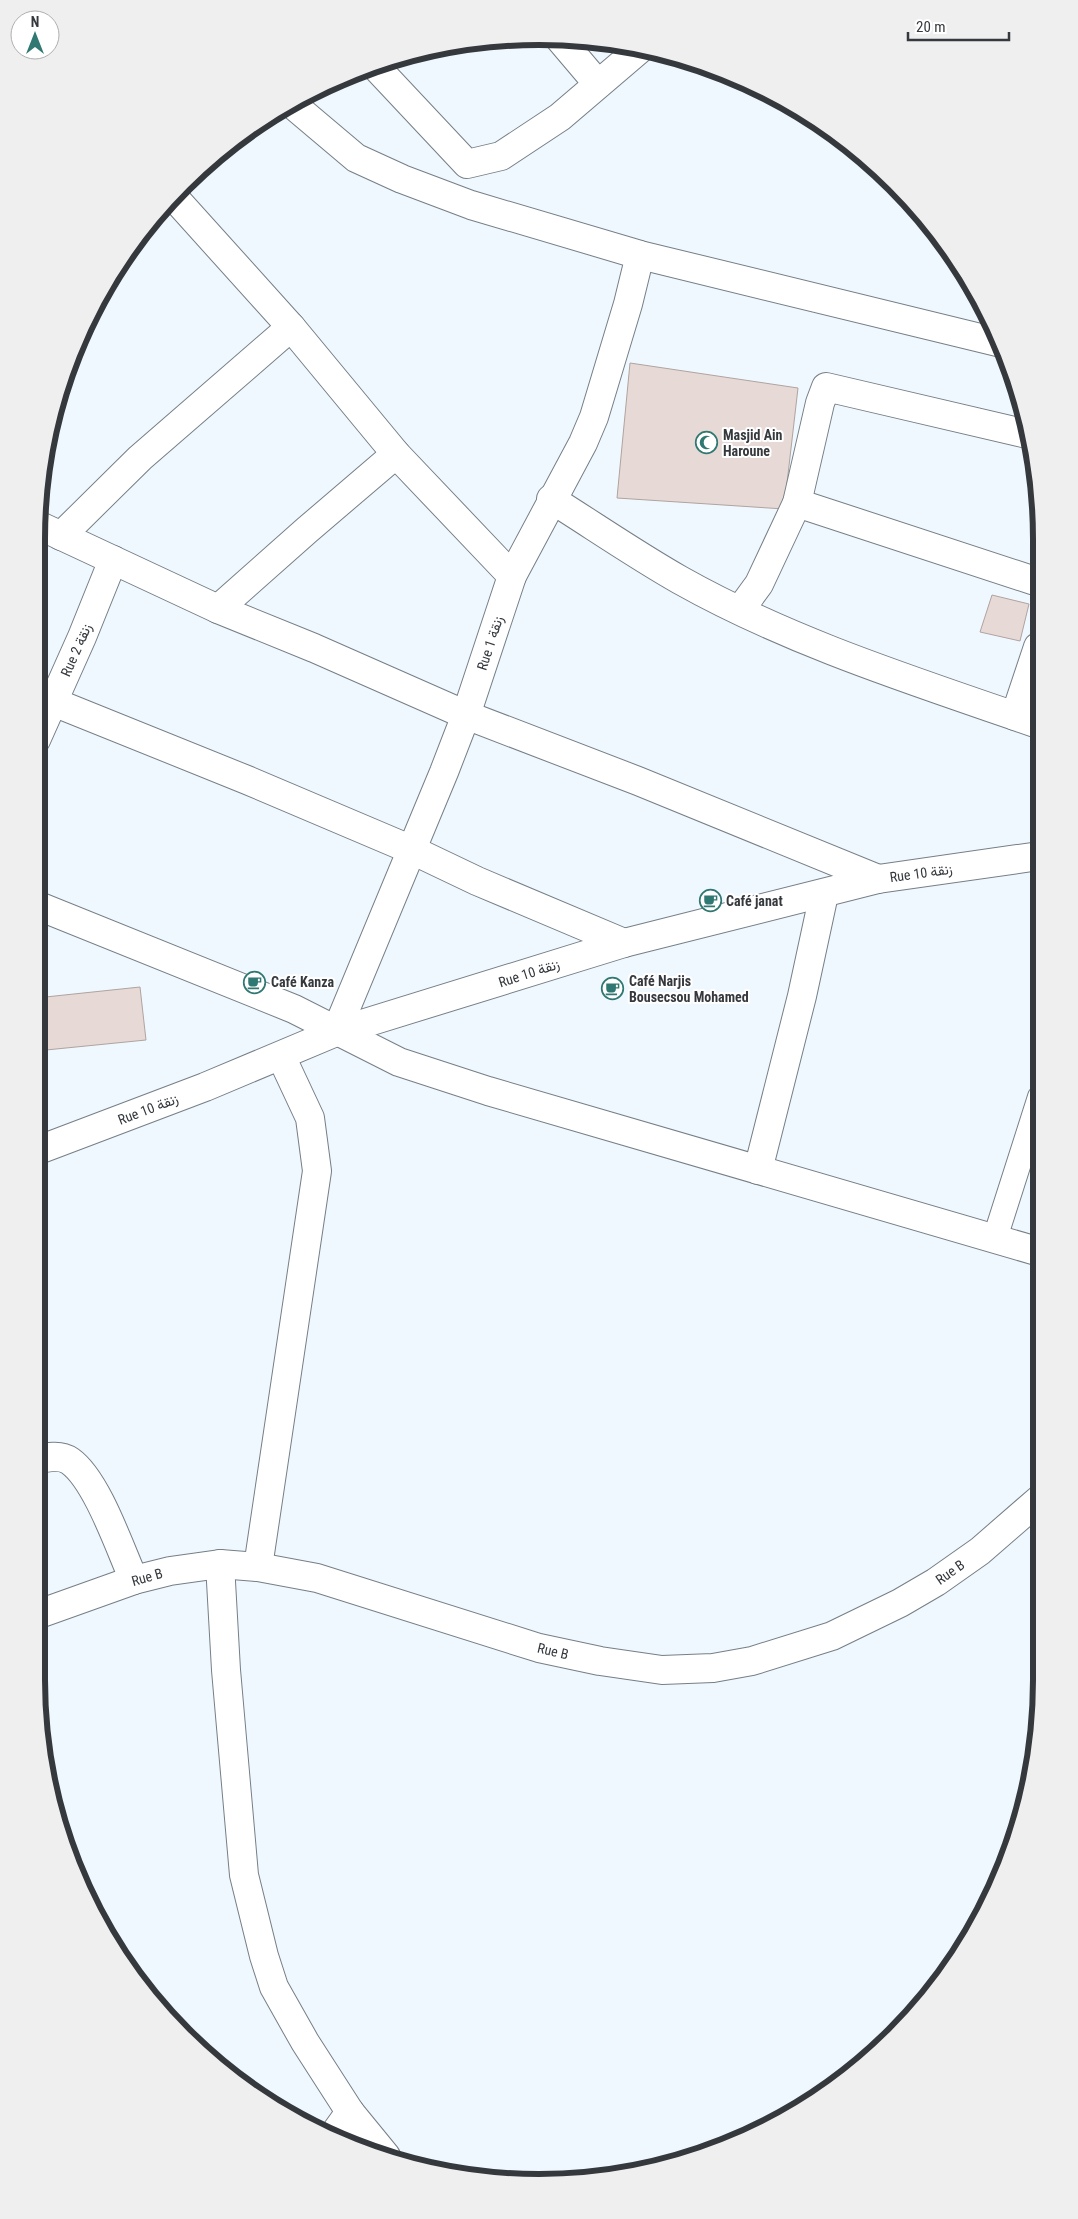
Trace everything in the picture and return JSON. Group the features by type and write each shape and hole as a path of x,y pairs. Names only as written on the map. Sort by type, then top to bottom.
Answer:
{"street":[{"path":"566,46 598,84"},
{"path":"380,71 467,164 501,156 560,117 634,54"},
{"path":"297,108 356,158 402,179 471,204 640,255 991,340"},
{"path":"178,202 291,327 396,454 512,576"},
{"name":"Rue 1 زنقة","path":"336,1032 466,715 512,576 551,499 583,443 594,417 628,304 640,255"},
{"path":"291,327 140,458 50,530 218,609 314,648 466,715 638,781 878,879"},
{"path":"740,610 758,584 797,503 820,403 827,387 1021,433"},
{"path":"218,609 396,454"},
{"path":"551,499 680,580 793,634 916,683 1026,720 1033,678"},
{"path":"797,503 917,544 1033,580"},
{"name":"Rue 2 زنقة","path":"45,698 82,637 113,560"},
{"path":"45,698 247,780 624,943"},
{"name":"Rue 10 زنقة","path":"45,1148 204,1088 336,1032 624,943 878,879 1033,857"},
{"path":"758,1170 802,996 824,894"},
{"path":"45,909 294,1009 336,1032 399,1062 488,1091 1033,1250"},
{"path":"258,1567 318,1171 310,1118 281,1056"},
{"path":"995,1238 1033,1119"},
{"path":"45,1458 63,1458 81,1471 94,1491 134,1580"},
{"name":"Rue B","path":"45,1612 134,1580 170,1570 220,1564 258,1567 316,1578 539,1648 600,1661 662,1670 713,1668 752,1661 832,1636 900,1603 936,1582 980,1551 1033,1505"},
{"path":"220,1564 237,1806 244,1876 264,1956 274,1987 305,2042 350,2112 379,2148"},
{"path":"337,2130 350,2112"}],"building":[{"name":"Masjid Ain Haroune","path":"630,363 798,388 784,509 617,498"},
{"path":"992,595 1029,604 1020,641 980,632"},
{"path":"140,987 146,1040 45,1050 45,997"}],"place":[{"name":"Masjid Ain Haroune","path":"707,443"},
{"name":"Café janat","path":"710,901"},
{"name":"Café Kanza","path":"255,982"},
{"name":"Café Narjis Bousecsou Mohamed","path":"613,989"}]}
